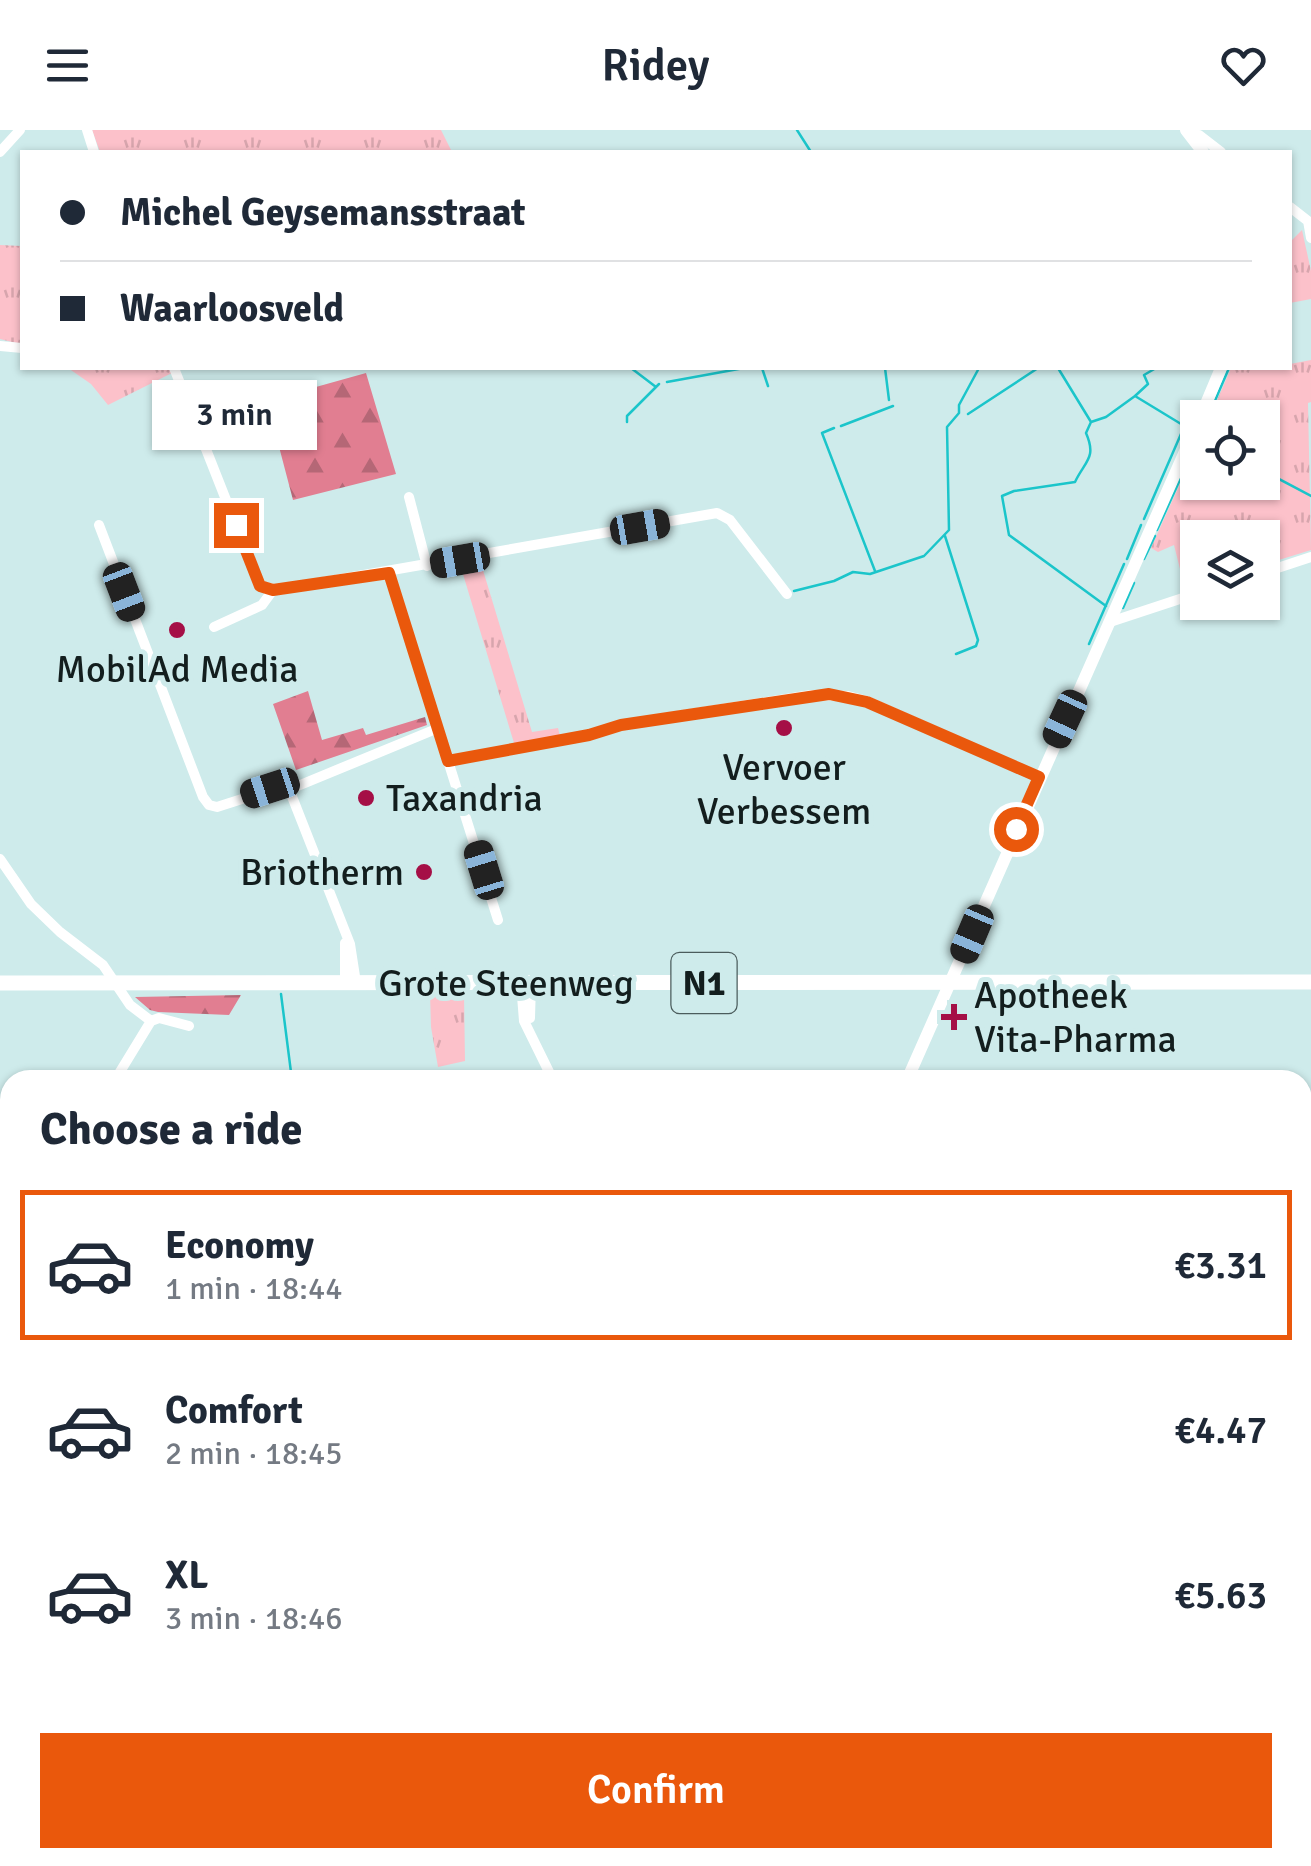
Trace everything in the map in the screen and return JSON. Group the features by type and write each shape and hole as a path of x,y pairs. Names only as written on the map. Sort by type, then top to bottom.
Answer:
{"main road":[{"name":"Grote Steenweg","path":"0,982 1311,982"}],"street":[{"path":"0,152 20,130"},
{"path":"1188,132 1199,135 1218,150"},
{"path":"1292,209 1308,221 1311,238"},
{"path":"175,370 260,586 273,590 389,573 718,513 730,520 788,594"},
{"path":"1207,400 1220,370"},
{"path":"912,1070 1180,461"},
{"path":"409,497 428,566"},
{"path":"99,526 209,805 270,788 288,790 436,729"},
{"path":"1280,567 1311,557"},
{"path":"389,573 498,920"},
{"path":"214,627 262,604 273,590"},
{"path":"1110,622 1180,600"},
{"path":"448,761 589,735 621,725 829,694 867,702 1039,777"},
{"path":"288,790 295,799 350,944 351,983"},
{"path":"0,858 31,904 102,965 130,1005 151,1021"},
{"path":"526,983 524,1021 548,1070"},
{"path":"121,1070 151,1021 159,1018 189,1026"}],"green space":[{"path":"92,130 441,130 451,150 99,150"},
{"path":"1302,230 1311,271 1311,299 1292,303 1292,240"},
{"path":"0,245 20,246 20,344 0,339"},
{"path":"1311,360 1311,550 1280,560 1280,520 1180,520 1180,569 1174,545 1158,552 1151,548 1180,484 1180,500 1280,500 1280,400 1217,400 1230,370 1292,370 1292,364"},
{"path":"71,370 172,373 108,405 91,384"},
{"path":"366,373 396,474 293,500 272,420 302,412 298,392"},
{"path":"479,557 532,732 558,728 560,736 514,743 459,561"},
{"path":"308,691 322,740 363,728 366,735 425,717 427,725 296,770 273,704"},
{"path":"430,993 464,993 465,1061 438,1067"},
{"path":"241,995 229,1015 158,1012 135,997"}],"waterway":[{"path":"797,130 810,150"},
{"path":"634,370 656,387"},
{"path":"667,382 733,370"},
{"path":"763,370 768,386"},
{"path":"885,370 889,400"},
{"path":"794,591 853,572 870,574 924,556 949,530 947,427 959,413 959,405 978,370"},
{"path":"968,414 1035,370"},
{"path":"1059,370 1091,422 1106,417 1135,396"},
{"path":"1153,370 1144,375 1148,384 1135,396 1180,423"},
{"path":"1215,400 1228,370"},
{"path":"627,422 627,416 659,384"},
{"path":"841,426 893,406"},
{"path":"1091,422 1086,433 1090,454 1075,482 1002,496 1009,535 1106,606"},
{"path":"834,428 822,433 875,571"},
{"path":"1144,519 1180,436"},
{"path":"1157,530 1180,480"},
{"path":"1280,480 1311,496"},
{"path":"1127,559 1141,525"},
{"path":"945,536 978,640 976,646 956,654"},
{"path":"1144,559 1155,536"},
{"path":"1089,644 1124,564"},
{"path":"1123,608 1134,583"},
{"path":"1073,721 1080,704"},
{"path":"281,994 291,1070"}],"place":[{"name":"MobilAd Media","path":"177,630"},
{"name":"Vervoer Verbessem","path":"784,728"},
{"name":"Taxandria","path":"366,798"},
{"name":"Briotherm","path":"424,872"},
{"name":"Apotheek Vita-Pharma","path":"954,1017"}],"route":[{"path":"236,525 260,586 278,590 389,573 448,761 589,735 621,725 811,695 848,696 1039,777 1016,829"}]}
